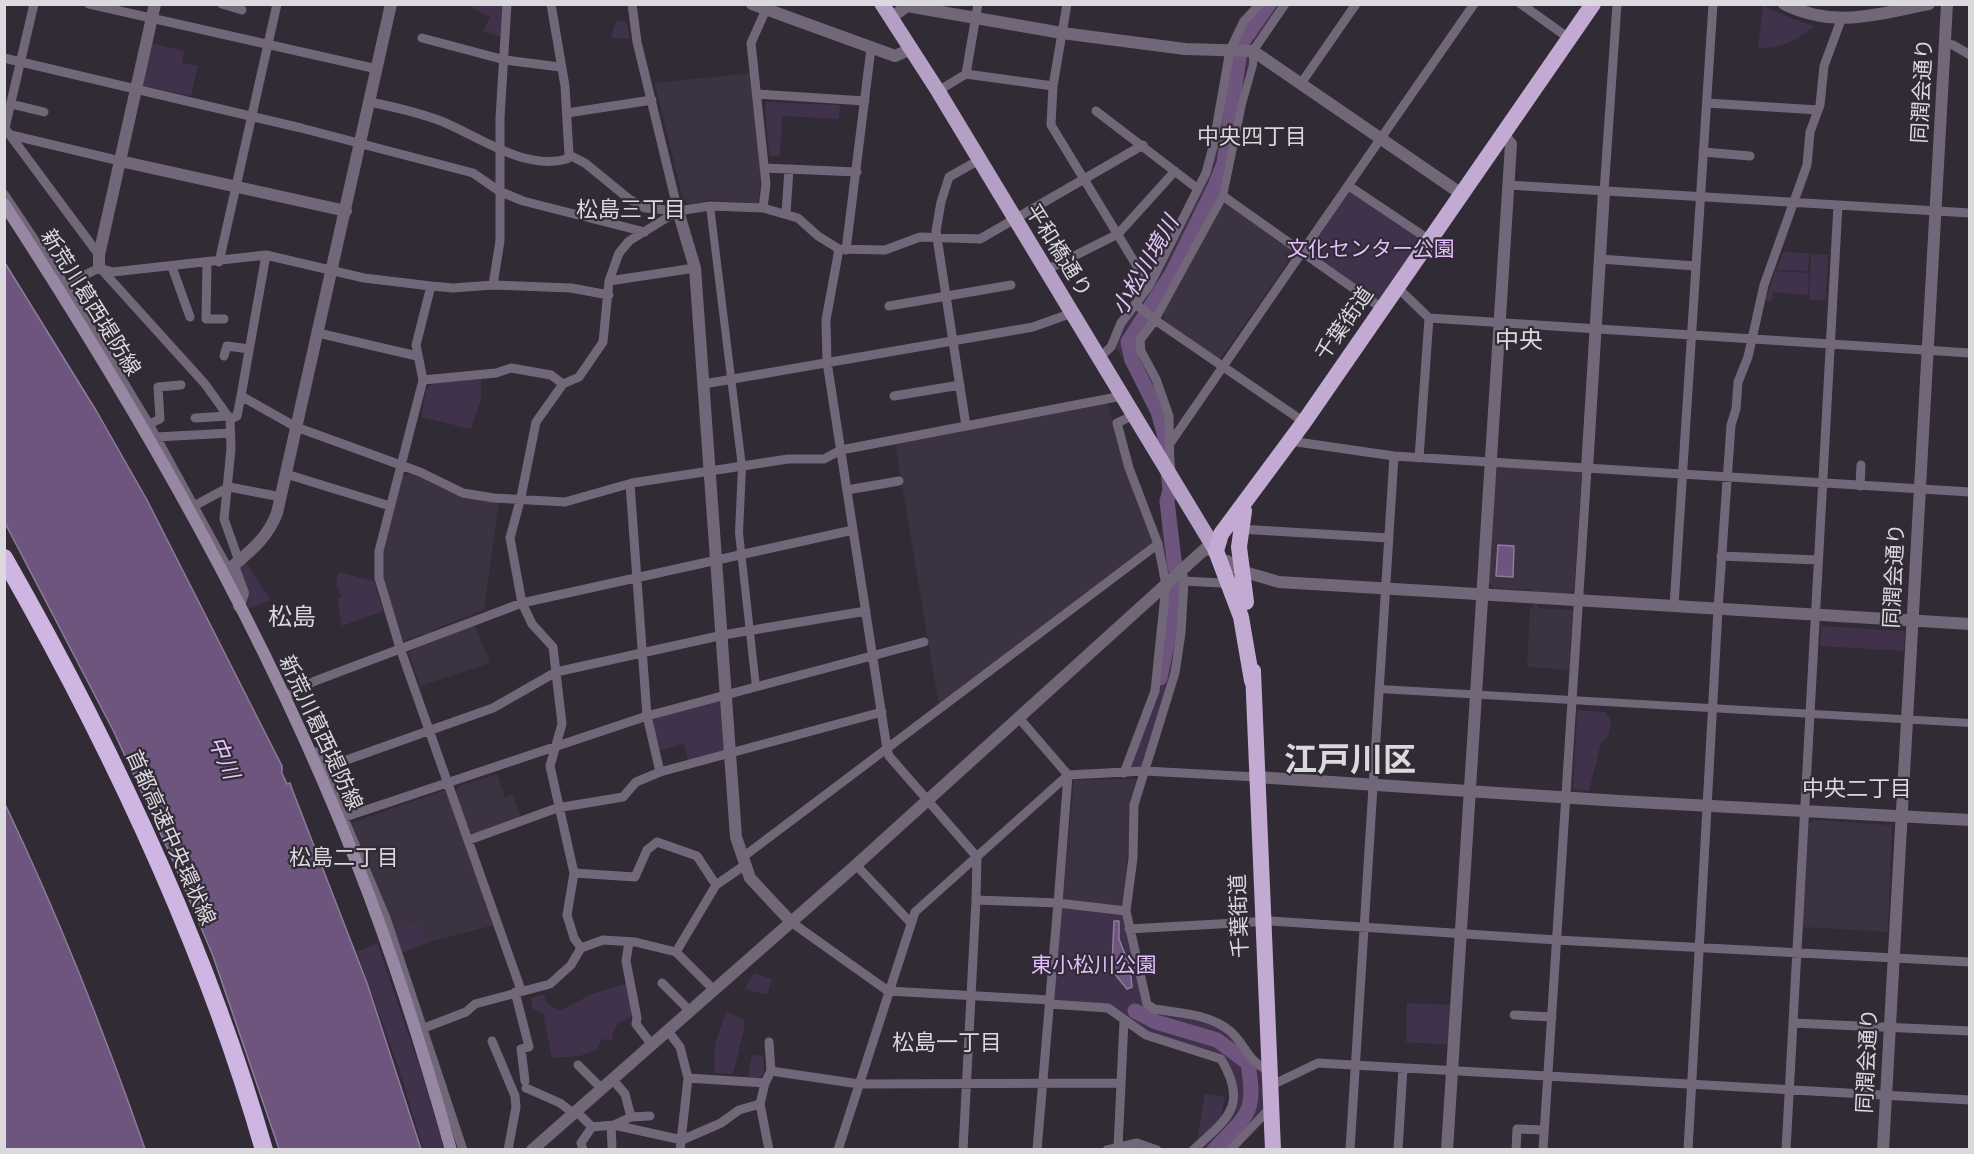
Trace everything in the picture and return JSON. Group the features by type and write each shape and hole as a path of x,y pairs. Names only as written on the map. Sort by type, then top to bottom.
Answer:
{"highway":[{"name":"千葉街道","path":"1252,681 1241,617 1221,534 1304,422 1593,4"},
{"path":"1228,566 1243,513 1255,491"},
{"name":"首都高速中央環状線","path":"4,558 82,701 151,847 208,987 264,1149"},
{"name":"千葉街道","path":"1228,566 1246,602 1254,643 1252,681 1273,1149"},
{"name":"首都高速中央環状線","path":"4,579 99,759 163,900 215,1037 253,1149"}],"main road":[{"name":"平和橋通り","path":"882,4 1228,566"},
{"name":"新荒川葛西堤防線","path":"4,204 83,321 162,460 239,606 306,746 360,863 419,1036 452,1149"}],"street":[{"path":"34,4 6,130 99,261 205,384 229,418 231,433 229,487 224,519 243,593 239,606 250,615 324,768 345,817 360,863 386,918 463,1149"},
{"path":"89,4 377,69"},
{"path":"65,285 99,261 155,4"},
{"path":"222,4 242,10"},
{"path":"219,262 277,4"},
{"path":"4,195 65,285 83,321 103,344 226,565 236,565 266,535 272,525 280,497 391,4"},
{"path":"493,285 500,241 500,148 507,4"},
{"path":"370,102 439,120 523,158 555,162 567,159 569,155 567,113 551,4"},
{"path":"632,4 637,42 678,211 695,268 736,837 750,878 791,922 888,991 1108,1008 1146,1035 1221,1059 1235,1088 1230,1116 1193,1149"},
{"path":"752,4 767,7 871,48 899,56 911,49"},
{"path":"966,74 978,4"},
{"path":"1066,4 1053,86 1051,125 1149,286"},
{"path":"1099,358 1111,347 1121,323 1138,306 1206,173 1242,50 1244,21 1260,4"},
{"path":"1242,50 1285,4"},
{"path":"1302,82 1356,4"},
{"path":"1171,442 1474,4"},
{"path":"1521,4 1570,39"},
{"path":"1543,1149 1617,4"},
{"path":"1674,606 1713,4"},
{"path":"1785,4 1811,16 1841,20 1929,4"},
{"name":"同潤会通り","path":"1883,1149 1947,4"},
{"path":"891,18 907,5 1062,33 1185,49 1242,50 1302,82 1463,195"},
{"path":"762,208 766,184 751,43 767,7"},
{"path":"1688,1149 1721,556 1731,425 1736,409 1738,382 1748,357 1764,285 1807,165 1810,132 1818,110 1824,66 1841,20"},
{"path":"422,38 505,60 560,66"},
{"path":"1945,44 1970,55"},
{"path":"871,48 857,172 826,320 827,362 887,750 889,756 976,857 976,900 963,1149"},
{"path":"1170,473 1169,416 1156,379 1141,351 1140,340 1223,196 1242,104 1253,65 1242,50"},
{"path":"4,58 361,143 438,166 473,173 499,191 523,201 645,232"},
{"path":"938,92 966,74 1053,86"},
{"path":"757,94 865,101"},
{"path":"567,113 652,99"},
{"path":"1707,103 1818,110"},
{"path":"11,104 44,112"},
{"path":"1096,111 1198,189"},
{"path":"6,130 120,161 345,211"},
{"path":"1447,1149 1511,144 1503,136"},
{"path":"569,155 585,163 629,199 645,208 678,211 710,206 762,208 798,218 818,237 842,249 885,250 920,237 980,239 1143,145"},
{"path":"1703,152 1750,156"},
{"path":"966,426 936,236 941,202 949,177 979,160"},
{"path":"764,168 857,172"},
{"path":"786,213 789,169"},
{"path":"1053,266 1118,234 1175,171"},
{"path":"1508,185 1970,213"},
{"path":"1349,186 1431,241"},
{"path":"1223,196 1383,309"},
{"path":"710,206 742,467 741,555 756,687"},
{"path":"1786,1149 1838,206"},
{"path":"581,948 574,938 567,915 574,873 557,808 550,766 562,724 553,647 532,624 522,603 510,538 536,422 563,384 579,377 603,342 609,281 619,253 629,241 678,211"},
{"path":"99,261 114,272 266,255 364,278 431,286 453,288 493,285 571,288 609,295"},
{"path":"195,418 237,416 266,255"},
{"path":"1600,260 1695,266"},
{"path":"207,263 206,319 224,319"},
{"path":"172,267 190,317"},
{"path":"609,281 695,268"},
{"path":"889,306 1011,285"},
{"path":"431,286 416,345 423,380 379,550 379,578 400,648 469,840 518,991 528,1047 521,1049 525,1085 575,1112 592,1127 613,1125 631,1117 650,1116"},
{"path":"1398,288 1429,318 1750,341 1970,353"},
{"path":"1138,306 1304,422"},
{"path":"704,384 1033,327 1072,313"},
{"path":"1419,458 1429,318"},
{"path":"318,333 417,356"},
{"path":"224,357 227,346 249,349"},
{"path":"423,380 496,372 511,368 551,375 563,384"},
{"path":"149,424 160,419 158,387 182,385"},
{"path":"894,396 960,385"},
{"path":"241,396 296,427 402,465 463,493 494,498 521,497 565,502 630,484 788,459 824,459 841,450 1122,396"},
{"path":"1124,773 1155,691 1166,585 1158,544 1129,468 1117,423 1134,415"},
{"path":"156,437 231,433"},
{"path":"1290,441 1419,458 1970,492"},
{"path":"1350,1149 1394,456"},
{"path":"1860,486 1861,465"},
{"path":"286,474 390,506"},
{"path":"847,490 899,481"},
{"path":"630,484 647,716 660,772"},
{"path":"194,506 229,487 280,497"},
{"path":"1239,529 1389,538"},
{"path":"289,694 315,681 522,603 853,530"},
{"path":"676,952 716,885 744,861 1158,544"},
{"path":"532,1149 856,865 1166,585 1183,576 1205,549 1228,566 1279,582"},
{"path":"1721,556 1818,560"},
{"path":"1183,576 1221,583 1228,566"},
{"path":"1183,576 1175,673 1134,806 1133,858 1126,911 1147,1004 1154,1009 1215,1022 1232,1032 1254,1063 1270,1078 1318,1063 1356,1064 1970,1100"},
{"path":"1246,602 1249,592 1256,586 1279,582 1970,624"},
{"path":"324,768 493,708 556,672 723,635 866,611"},
{"path":"345,817 448,780 647,716 924,642"},
{"path":"1380,689 1713,710 1970,723"},
{"path":"469,840 557,808 623,797 636,782 660,772 882,712"},
{"path":"1019,718 1068,775 1037,1149"},
{"path":"838,1149 915,912 1068,775 1145,771 1567,798 1970,820"},
{"path":"574,873 635,877 647,850 657,843 697,856 716,885"},
{"path":"856,865 910,922"},
{"path":"976,900 1058,903 1126,911"},
{"path":"1129,929 1262,920 1557,940 1970,962"},
{"path":"424,1028 466,1012 475,1004 550,984 571,965 581,948 603,940 629,942 676,952 714,990"},
{"path":"629,942 626,961 637,1018 636,1024 652,1045"},
{"path":"662,983 690,1011"},
{"path":"1514,1015 1552,1017"},
{"path":"1118,1147 1124,1021"},
{"path":"1793,1023 1970,1031"},
{"path":"668,1031 680,1047 688,1078 681,1144"},
{"path":"492,1041 515,1096 516,1107 508,1149"},
{"path":"769,1042 771,1071 765,1083 760,1104 769,1149"},
{"path":"578,1065 602,1089"},
{"path":"1398,1149 1403,1068"},
{"path":"771,1071 859,1084 1121,1083"},
{"path":"688,1078 765,1083"},
{"path":"613,1080 625,1094 631,1117"},
{"path":"613,1125 681,1144 721,1123 739,1110 760,1104"},
{"path":"1230,1149 1271,1107"},
{"path":"612,1146 613,1125"},
{"path":"583,1149 581,1143 592,1127"},
{"path":"1516,1149 1517,1129 1544,1130"},
{"path":"1107,1149 1137,1143 1157,1149"}],"shaded area":[{"path":"751,73 761,180 758,203 710,200 689,204 683,200 655,83"},
{"path":"1224,198 1295,252 1220,359 1164,321 1163,314"},
{"path":"1108,403 1125,469 1154,543 939,706 895,443"},
{"path":"1495,466 1582,472 1574,590 1568,594 1539,592 1538,608 1573,610 1569,670 1527,667 1530,608 1533,607 1534,590 1493,588 1488,582"},
{"path":"413,473 436,485 466,496 499,501 484,610 430,631 434,640 475,625 490,663 420,686 408,652 428,642 424,633 404,641 401,640 382,579 382,555 401,477"},
{"path":"497,774 505,797 513,794 521,818 474,834 470,832 458,800 494,925 430,942 416,921 392,929 351,823 446,790 456,795 457,787"},
{"path":"1139,779 1131,805 1124,907 1062,900 1074,780"},
{"path":"1812,820 1892,825 1888,932 1802,927 1808,825"}],"green space":[{"path":"474,5 503,5 503,37 483,32 490,17 472,8"},
{"path":"1262,5 1282,5 1250,65 1243,119 1222,195 1152,321 1139,339 1167,417 1168,448 1161,445 1153,414 1115,346 1118,335 1208,175 1231,53 1240,31"},
{"path":"1763,5 1814,26 1788,43 1758,49"},
{"path":"616,20 626,22 630,37 628,39 611,38"},
{"path":"150,43 184,51 182,63 198,66 191,96 141,85"},
{"path":"765,102 840,105 839,119 782,116 780,156 769,156"},
{"name":"文化センター公園","path":"1349,189 1427,241 1382,306 1306,252"},
{"path":"1783,252 1809,253 1808,271 1776,270"},
{"path":"1811,254 1828,255 1826,300 1809,300"},
{"path":"1775,271 1809,273 1808,295 1773,292 1772,301 1765,301"},
{"path":"481,377 481,399 471,429 421,417 426,389 436,382"},
{"path":"1162,483 1176,508 1178,565 1165,577 1161,556"},
{"path":"245,562 271,600 249,609 247,602 249,594 238,572 239,566"},
{"path":"338,572 374,581 383,611 342,626 337,599 341,597 336,584"},
{"path":"1180,575 1182,582 1173,673 1144,770 1127,771 1156,691 1168,586"},
{"path":"1821,626 1905,631 1904,651 1820,646"},
{"path":"724,697 728,750 688,761 684,744 657,751 649,717"},
{"path":"1577,710 1605,712 1611,720 1608,737 1601,743 1589,791 1573,789"},
{"name":"東小松川公園","path":"1058,903 1126,911 1147,1004 1215,1022 1269,1071 1271,1107 1230,1149 1193,1149 1223,1123 1235,1099 1221,1060 1146,1035 1118,1014 1049,1004"},
{"path":"416,921 430,942 401,953 392,929"},
{"path":"377,943 422,1074 444,1149 423,1149 402,1078 357,952"},
{"path":"754,973 772,979 767,995 744,989"},
{"path":"627,983 633,1016 618,1025 612,1041 601,1039 598,1049 580,1056 552,1058 543,1014 533,1009 531,998 543,994 548,1004 559,1011 592,994"},
{"path":"1407,1003 1452,1005 1450,1045 1406,1042"},
{"path":"726,1012 743,1019 745,1025 733,1074 714,1073 715,1044"},
{"path":"752,1055 763,1056 764,1075 758,1079 748,1077"},
{"path":"1205,1094 1225,1097 1220,1121 1197,1142"}],"water":[{"name":"中川","path":"5,263 97,412 147,500 282,766 282,773 287,784 290,783 367,983 421,1149 279,1149 213,956 173,861 114,732 5,523"},
{"path":"1498,545 1514,546 1513,577 1496,576"},
{"path":"5,804 80,975 145,1149 5,1149"},
{"path":"1114,921 1119,921 1119,939 1130,967 1132,987 1127,989 1114,973 1112,965"}],"waterway":[{"name":"小松川境川","path":"1175,568 1167,501 1170,490 1164,433 1158,412 1132,360 1128,342 1172,273 1215,186 1224,163 1241,44 1269,4"},
{"name":"小松川境川","path":"1160,678 1177,596 1176,585"},
{"name":"小松川境川","path":"1135,1011 1156,1022 1217,1040 1248,1063 1251,1093 1247,1112 1214,1150"}],"district":[{"name":"中央四丁目","path":"1252,138"},
{"name":"松島三丁目","path":"631,211"},
{"name":"中央","path":"1519,341"},
{"name":"松島","path":"292,618"},
{"name":"江戸川区","path":"1350,762"},
{"name":"中央二丁目","path":"1857,790"},
{"name":"松島二丁目","path":"344,859"},
{"name":"松島一丁目","path":"947,1044"}]}
